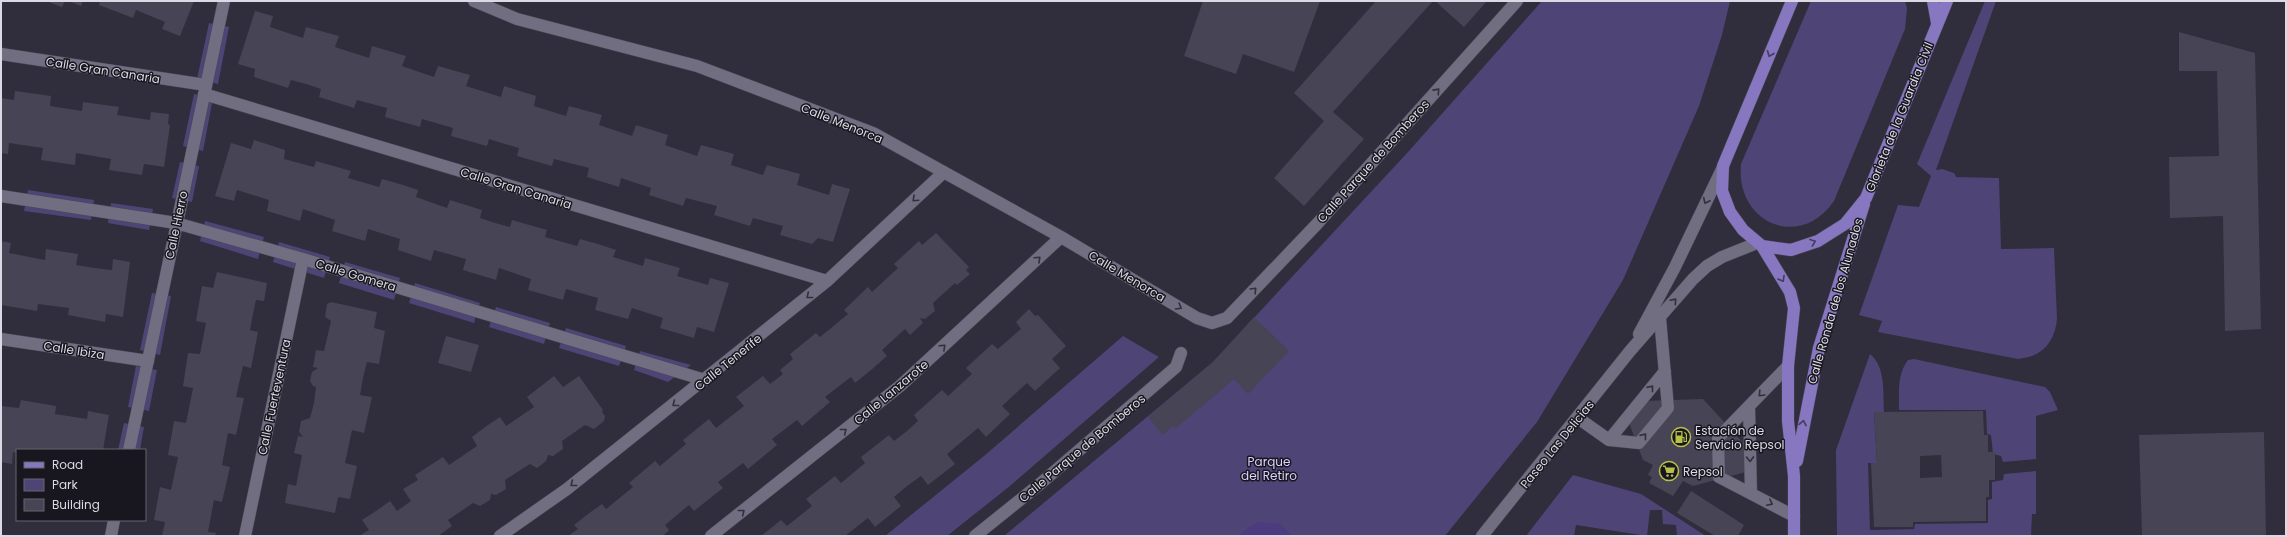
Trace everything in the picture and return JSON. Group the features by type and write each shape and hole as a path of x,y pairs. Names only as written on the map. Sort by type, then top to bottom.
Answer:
{"main road":[{"path":"1783,1 1785,18"},
{"path":"1759,245 1743,230 1730,212 1722,191 1723,166 1792,1"},
{"name":"Glorieta de la Guardia Civil","path":"1759,245 1790,250 1818,241 1845,224 1866,198 1936,23 1933,1"},
{"path":"1936,23 1947,1"},
{"name":"Calle Ronda de los Alunados","path":"1794,476 1803,420 1819,348 1866,198"},
{"name":"Calle Ronda de los Alunados","path":"1759,245 1790,292 1794,308 1788,366 1788,421 1794,476 1794,536"}],"street":[{"name":"Calle Hierro","path":"129,449 224,1"},
{"name":"Calle Menorca","path":"474,1 517,19 697,66 873,133 1061,237 1197,318 1212,322 1227,318"},
{"name":"Calle Parque de Bomberos","path":"1227,318 1317,224 1517,1"},
{"name":"Calle Gran Canaria","path":"1,54 205,90 827,281"},
{"name":"Paseo Las Delicias","path":"1630,351 1675,267 1723,166"},
{"name":"Calle Tenerife","path":"500,536 567,489 827,281 944,172"},
{"name":"Calle Gomera","path":"1,196 176,223 303,259 705,380"},
{"name":"Calle Lanzarote","path":"711,536 900,386 1061,237"},
{"name":"Paseo Las Delicias","path":"1482,536 1578,418 1630,351 1707,266 1722,256 1759,245"},
{"name":"Calle Fuerteventura","path":"246,536 303,259"},
{"path":"1578,418 1609,440 1639,443 1668,408 1660,318"},
{"name":"Calle Ibiza","path":"1,339 148,361"},
{"name":"Calle Parque de Bomberos","path":"975,536 1041,483 1176,367 1181,353"},
{"path":"1788,366 1718,438 1719,477 1794,516"},
{"path":"1609,440 1665,370"},
{"path":"1749,406 1751,494"},
{"path":"111,536 114,521"}],"green space":[{"name":"Parque del Retiro","path":"1542,1 1730,1 1722,35 1699,106 1623,280 1537,422 1445,536 1004,536 1213,362 1408,152"},
{"path":"1811,1 1905,1 1907,8 1905,29 1834,201 1820,216 1804,225 1788,227 1772,223 1759,215 1748,202 1742,185 1741,164"},
{"path":"1985,1 1996,1 1936,170 1942,169 1954,173 1956,177 1999,178 2001,249 2054,248 2057,319 2056,327 2046,347 2034,355 2018,359 1878,332 1882,321 1859,315 1898,205 1919,207 1931,176 1917,164"},
{"path":"209,23 229,27 218,84 197,79"},
{"path":"194,94 213,98 203,151 183,146"},
{"path":"180,162 199,166 192,202 172,198"},
{"path":"28,190 94,200 91,220 24,211"},
{"path":"111,203 153,209 149,230 108,223"},
{"path":"205,221 264,237 258,259 200,241"},
{"path":"279,242 330,257 324,278 273,262"},
{"path":"345,262 400,278 394,300 339,283"},
{"path":"415,283 480,303 474,323 409,303"},
{"path":"152,293 171,296 160,355 140,350"},
{"path":"496,307 550,323 544,344 489,327"},
{"path":"566,328 626,346 619,366 559,348"},
{"path":"1123,336 1159,357 1010,486 947,536 885,536 984,456"},
{"path":"640,351 691,365 668,382 634,370"},
{"path":"1870,354 1879,366 1883,381 1884,412 1874,412 1877,463 1868,463 1870,530 1914,529 1915,524 1988,523 1988,500 1992,499 1992,482 2003,480 2004,474 2036,471 2036,514 2032,514 2031,536 1837,536 1836,450"},
{"path":"1914,359 2045,387 2050,392 2058,410 2036,416 2036,459 2003,462 2001,456 1993,454 1991,435 1987,434 1986,410 1899,410 1900,377 1904,365 1908,360"},
{"path":"136,366 157,370 149,411 128,407"},
{"path":"124,423 144,427 140,449 118,449"},
{"path":"1573,475 1641,494 1706,536 1677,536 1676,525 1663,524 1662,510 1650,510 1647,536 1576,525 1574,536 1526,536"}],"shaded area":[{"path":"1258,522 1280,524 1293,536 1239,536"}],"building":[{"path":"46,1 65,1 62,7"},
{"path":"68,1 83,1 81,6"},
{"path":"100,1 194,1 180,36 162,29 165,22 136,10 133,18 99,5"},
{"path":"1203,1 1320,1 1294,72 1243,54 1236,74 1184,56"},
{"path":"1376,1 1433,1 1333,112 1364,139 1304,206 1274,178 1324,121 1294,93"},
{"path":"1435,1 1487,1 1464,27"},
{"path":"255,11 273,16 270,27 303,38 306,27 339,36 335,47 369,58 372,46 406,56 402,66 434,77 438,66 470,75 466,86 501,97 504,86 536,96 534,106 566,116 569,106 602,115 599,125 632,136 636,125 668,135 665,145 697,156 701,145 734,154 731,165 763,175 767,165 800,174 797,185 829,195 832,184 850,189 833,242 818,238 812,244 780,235 783,226 753,218 750,226 714,215 717,206 686,198 683,206 649,195 651,188 621,178 619,187 587,177 589,168 554,159 552,166 517,156 519,148 489,139 487,146 451,136 453,128 422,119 420,127 385,117 387,108 357,100 354,108 319,97 321,89 306,84 291,80 288,88 254,77 255,69 238,64"},
{"path":"2179,32 2255,53 2261,329 2225,331 2223,216 2170,218 2169,157 2219,156 2217,71 2179,71"},
{"path":"15,91 51,96 50,106 82,111 83,102 119,107 117,115 150,120 151,112 169,114 168,124 170,125 164,167 144,164 142,175 109,170 111,159 76,153 75,165 41,160 43,148 9,143 8,154 1,153 1,98 14,100"},
{"path":"254,140 285,150 284,159 314,167 316,161 351,171 348,178 379,187 382,179 400,184 418,190 416,197 447,208 450,200 482,210 480,218 495,223 510,227 512,220 547,230 545,237 577,246 580,239 598,244 616,250 613,257 643,266 645,258 680,268 677,276 708,285 710,278 729,283 714,332 697,327 694,338 660,328 663,318 632,308 628,319 595,310 598,298 566,289 563,300 528,290 531,279 499,268 496,280 463,270 466,259 434,250 431,261 398,250 400,239 368,229 365,241 332,231 335,220 303,209 300,221 267,211 269,200 237,190 234,201 215,196 231,143 251,149"},
{"path":"936,233 969,267 966,270 970,274 957,285 955,283 933,303 935,311 925,319 920,318 923,323 910,335 905,329 882,350 887,356 871,370 855,383 851,377 825,397 830,402 802,426 797,420 772,439 777,445 748,469 743,463 718,482 723,488 694,511 689,505 665,525 669,530 663,536 568,536 578,529 574,525 588,514 602,504 606,509 633,487 629,483 655,461 660,466 686,444 683,440 709,419 716,428 744,406 736,397 763,376 770,384 783,374 780,370 793,359 790,354 816,333 820,337 848,314 844,310 868,287 872,292 898,268 894,264 919,241 922,245"},
{"path":"1,241 11,243 9,253 45,260 46,249 78,254 76,265 94,268 112,270 113,259 130,262 123,317 106,314 105,322 68,315 69,308 38,304 37,311 1,305"},
{"path":"217,272 267,283 264,301 256,300 253,314 250,330 258,332 251,368 243,366 236,397 244,398 236,435 228,433 222,465 230,467 222,502 214,500 208,532 216,533 215,536 162,536 165,522 154,520 160,487 171,490 178,457 168,455 174,421 186,423 193,388 183,386 188,353 200,354 206,323 196,321 202,286 213,288"},
{"path":"331,302 377,312 374,328 385,331 379,364 367,362 363,378 360,395 372,397 364,433 352,430 345,463 357,466 350,499 338,497 335,513 285,503 288,484 296,486 302,455 294,453 298,436 303,437 299,432 301,421 310,418 314,403 316,387 313,386 310,381 312,372 318,368 313,367 316,350 324,351 331,321 325,317 327,304"},
{"path":"1029,309 1035,316 1038,315 1066,346 1052,359 1060,368 1035,391 1027,383 1002,406 1010,414 986,437 978,428 947,454 955,464 928,485 921,476 907,486 894,497 901,506 875,527 868,518 845,536 761,536 781,520 787,526 812,506 806,499 835,476 841,483 865,463 861,457 889,435 894,441 907,431 918,421 914,415 942,390 948,396 972,374 966,368 992,344 998,349 1021,329 1016,322"},
{"path":"1254,317 1289,351 1248,394 1234,379 1175,429 1173,426 1163,435 1148,417 1213,362"},
{"path":"446,336 479,345 471,372 438,363"},
{"path":"554,376 563,387 579,376 603,410 602,412 605,416 604,421 594,429 585,425 562,441 563,449 553,456 548,455 546,461 537,468 530,464 505,480 506,489 496,495 491,494 490,500 480,506 473,503 448,520 452,526 438,536 359,536 369,530 362,520 390,501 397,511 411,501 403,489 418,480 415,475 443,457 449,465 477,446 472,437 500,417 506,426 534,407 527,397"},
{"path":"1703,399 1747,447 1746,472 1693,486 1683,481 1673,496 1649,483 1652,477 1648,475 1653,465 1643,460 1628,420 1643,401"},
{"path":"21,400 56,406 55,414 87,419 88,411 109,415 103,449 16,449 16,453 13,452 12,464 1,462 1,406 19,408"},
{"path":"1983,411 1984,435 1988,435 1988,452 1995,452 1995,480 1989,480 1989,497 1986,497 1986,521 1913,522 1913,527 1874,527 1871,463 1877,463 1874,412","holes":["1941,455 1942,477 1920,478 1920,456"]},
{"path":"2264,432 2266,536 2142,536 2139,435"},
{"path":"1691,491 1744,525 1738,536 1715,536 1677,513"}],"place":[{"name":"Estación de Servicio Repsol","path":"1681,437"},
{"name":"Repsol","path":"1669,471"}]}
